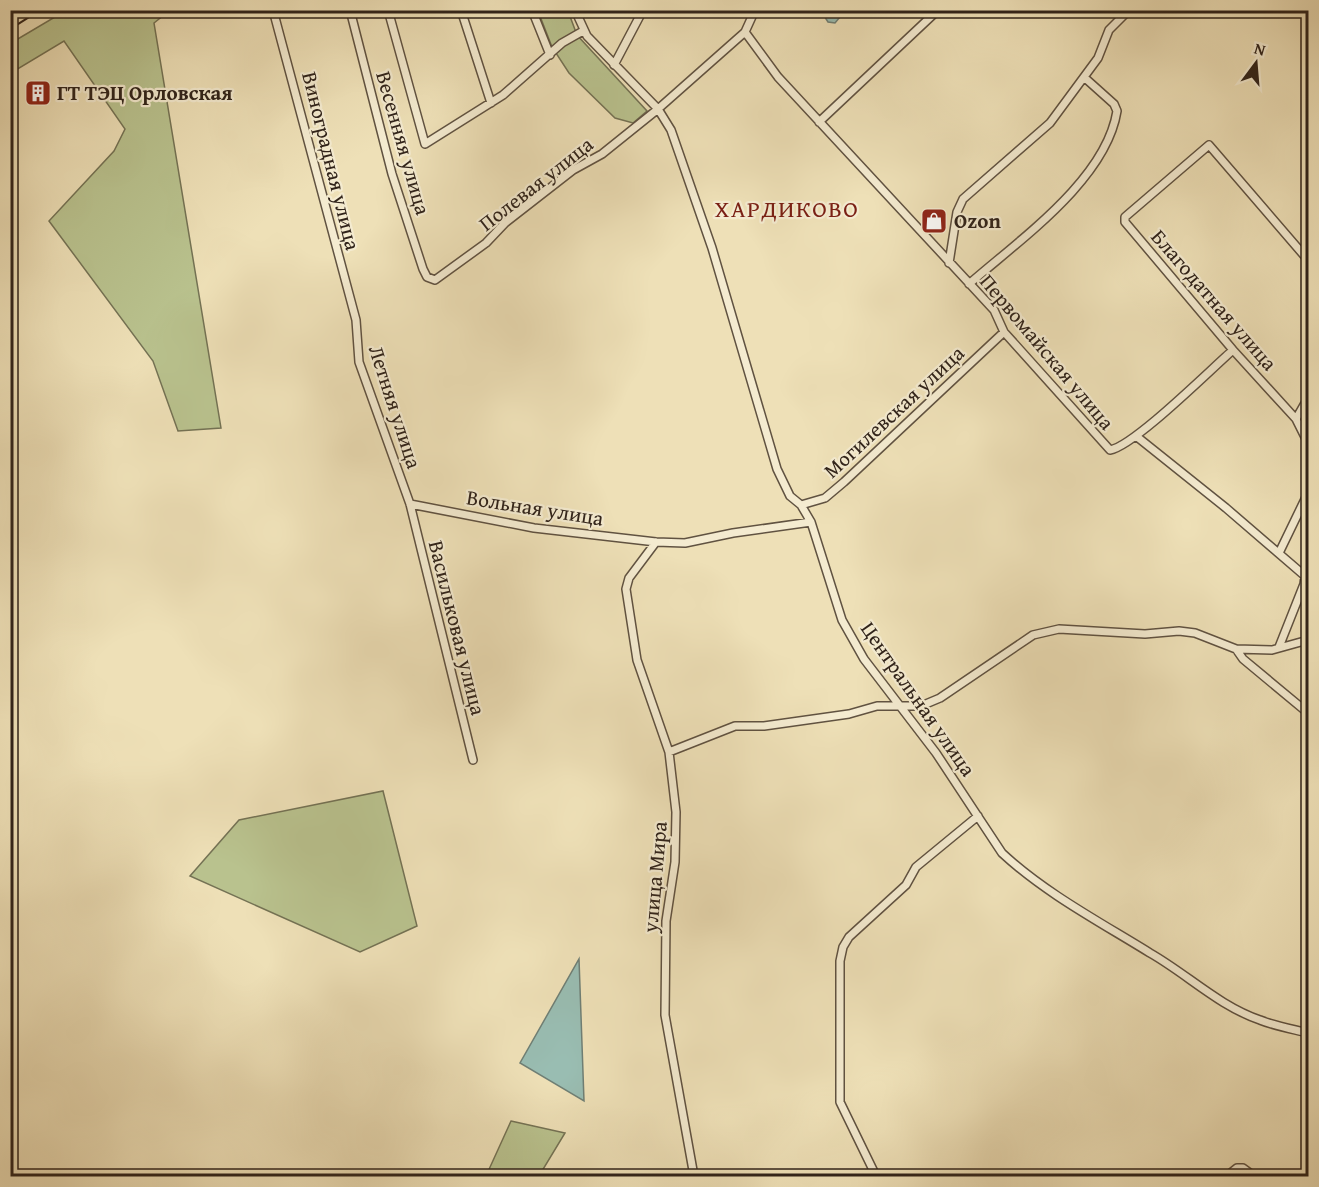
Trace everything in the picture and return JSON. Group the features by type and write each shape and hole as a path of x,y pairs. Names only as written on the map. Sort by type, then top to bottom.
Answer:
{"main road":[{"path":"10,22 29,10"}],"street":[{"name":"Виноградная улица","path":"273,10 356,320"},
{"name":"Весенняя улица","path":"350,10 392,174 420,262 427,277 432,279"},
{"path":"388,10 425,144 515,87 562,43 584,31"},
{"path":"461,10 491,103"},
{"path":"532,10 550,55"},
{"name":"Центральная улица","path":"575,10 584,31 658,109 670,130 712,248 777,469 790,496 801,506 811,522 843,620 864,659 936,753 1002,853 1015,865 1093,919 1170,964 1213,996 1259,1020 1308,1033"},
{"path":"614,65 643,10"},
{"path":"745,32 755,10"},
{"path":"819,122 938,10"},
{"path":"949,263 957,212 963,199 1031,141 1060,111 1098,58 1109,30 1129,10"},
{"name":"Полевая улица","path":"432,279 437,279 486,243 515,215 573,170 602,154 658,109 745,32"},
{"name":"Первомайская улица","path":"745,32 778,77 994,310 1004,333 1104,446 1110,450 1118,448 1136,436 1305,576 1304,584 1279,647"},
{"path":"969,284 1085,179 1108,138 1117,111 1114,104 1085,78"},
{"name":"Благодатная улица","path":"1308,260 1209,145 1126,214 1125,222 1233,350 1296,420 1308,443"},
{"name":"Летняя улица","path":"356,320 359,362 410,504"},
{"name":"Могилевская улица","path":"801,506 825,498 844,483 1004,333"},
{"path":"1136,436 1233,350"},
{"path":"1296,420 1308,398"},
{"path":"1279,553 1308,493"},
{"name":"Вольная улица","path":"410,504 534,528 656,542 685,543 733,533 811,522"},
{"name":"Васильковая улица","path":"410,504 473,760"},
{"name":"улица Мира","path":"656,542 626,585 637,660 669,752 676,812 675,862 666,921 665,1015 694,1176"},
{"path":"669,752 735,726 764,726 849,714 877,706 921,706 940,698 1033,635 1059,629 1145,634 1179,631 1214,638 1236,649 1272,650 1308,640"},
{"path":"1236,649 1243,659 1308,714"},
{"path":"876,1176 840,1102 840,961 843,947 849,937 906,885 916,867 978,816"},
{"path":"1227,1176 1237,1168 1243,1168 1254,1176"}],"green space":[{"path":"65,11 169,11 154,23 221,428 178,431 153,361 49,221 114,151 125,129 64,41 11,73 11,43"},
{"path":"538,11 568,11 577,35 647,111 633,123 615,118 569,73 552,47"},
{"path":"383,791 417,926 360,952 190,876 239,820"},
{"path":"511,1121 565,1133 539,1176 486,1176"}],"water":[{"path":"821,11 845,11 835,23 828,22"},
{"path":"579,959 584,1101 520,1063"}],"place":[{"name":"ГТ ТЭЦ Орловская","path":"38,93"},
{"name":"Ozon","path":"934,221"}],"district":[{"name":"ХАРДИКОВО","path":"787,209"}]}
